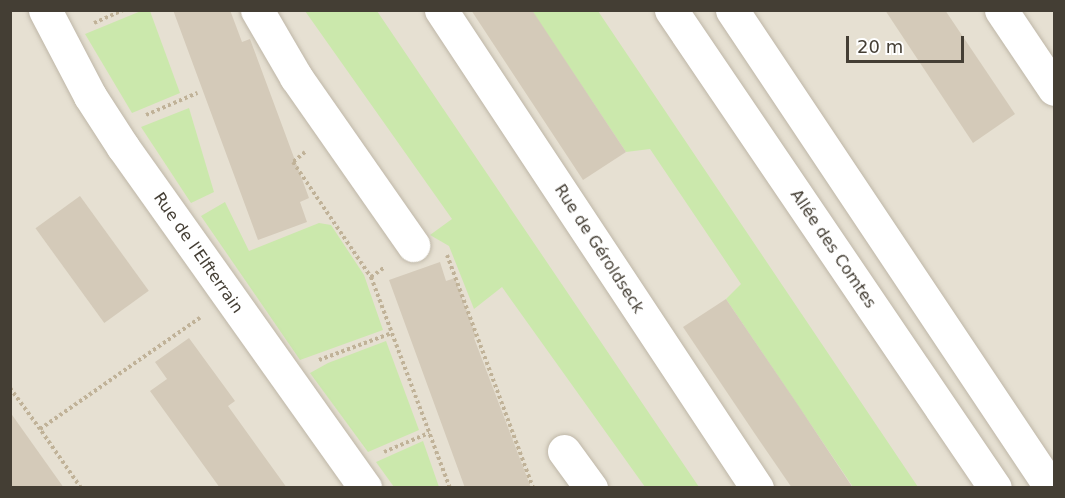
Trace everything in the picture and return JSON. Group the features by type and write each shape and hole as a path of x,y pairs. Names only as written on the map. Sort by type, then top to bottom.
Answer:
{"street":[{"name":"Rue de l'Elfterrain","path":"45,10 112,130 358,478"},
{"path":"257,10 296,77 414,245"},
{"name":"Rue de Géroldseck","path":"441,10 757,488"},
{"name":"Allée des Comtes","path":"671,10 995,488"},
{"path":"732,10 1051,488"},
{"path":"1001,10 1054,89"},
{"path":"564,451 591,488"}],"path":[{"path":"112,130 196,93"},
{"path":"333,129 292,162 371,277 450,488"},
{"path":"371,277 414,245 431,241 443,247 450,260 533,488"},
{"path":"40,429 230,297"},
{"path":"285,376 304,365 392,333"},
{"path":"10,388 81,488"},
{"path":"358,478 369,458 429,433"}],"shaded area":[{"path":"10,11 1054,11 1054,487 10,487"}],"green space":[{"path":"141,11 150,11 180,93 132,113 85,34"},
{"path":"305,11 377,11 699,487 645,487 502,287 474,309 449,246 430,235 452,219"},
{"path":"532,11 598,11 918,487 853,487 726,299 741,284 650,149 626,152"},
{"path":"189,108 214,192 191,203 141,127"},
{"path":"225,202 249,251 319,223 331,225 364,275 383,330 300,360 201,216"},
{"path":"386,341 419,430 368,452 310,373 328,363"},
{"path":"423,441 439,487 394,487 376,462"}],"building":[{"path":"173,10 230,10 242,42 250,39 309,198 300,202 307,222 258,240"},
{"path":"471,10 532,10 626,152 583,180"},
{"path":"885,10 945,10 1015,114 973,143"},
{"path":"80,196 149,291 104,323 36,228"},
{"path":"440,262 446,281 455,278 476,337 474,338 531,488 465,488 389,280"},
{"path":"726,299 853,488 792,488 683,327"},
{"path":"189,338 235,401 228,406 287,488 220,488 150,391 167,379 155,362"},
{"path":"10,412 64,488 10,488"}]}
